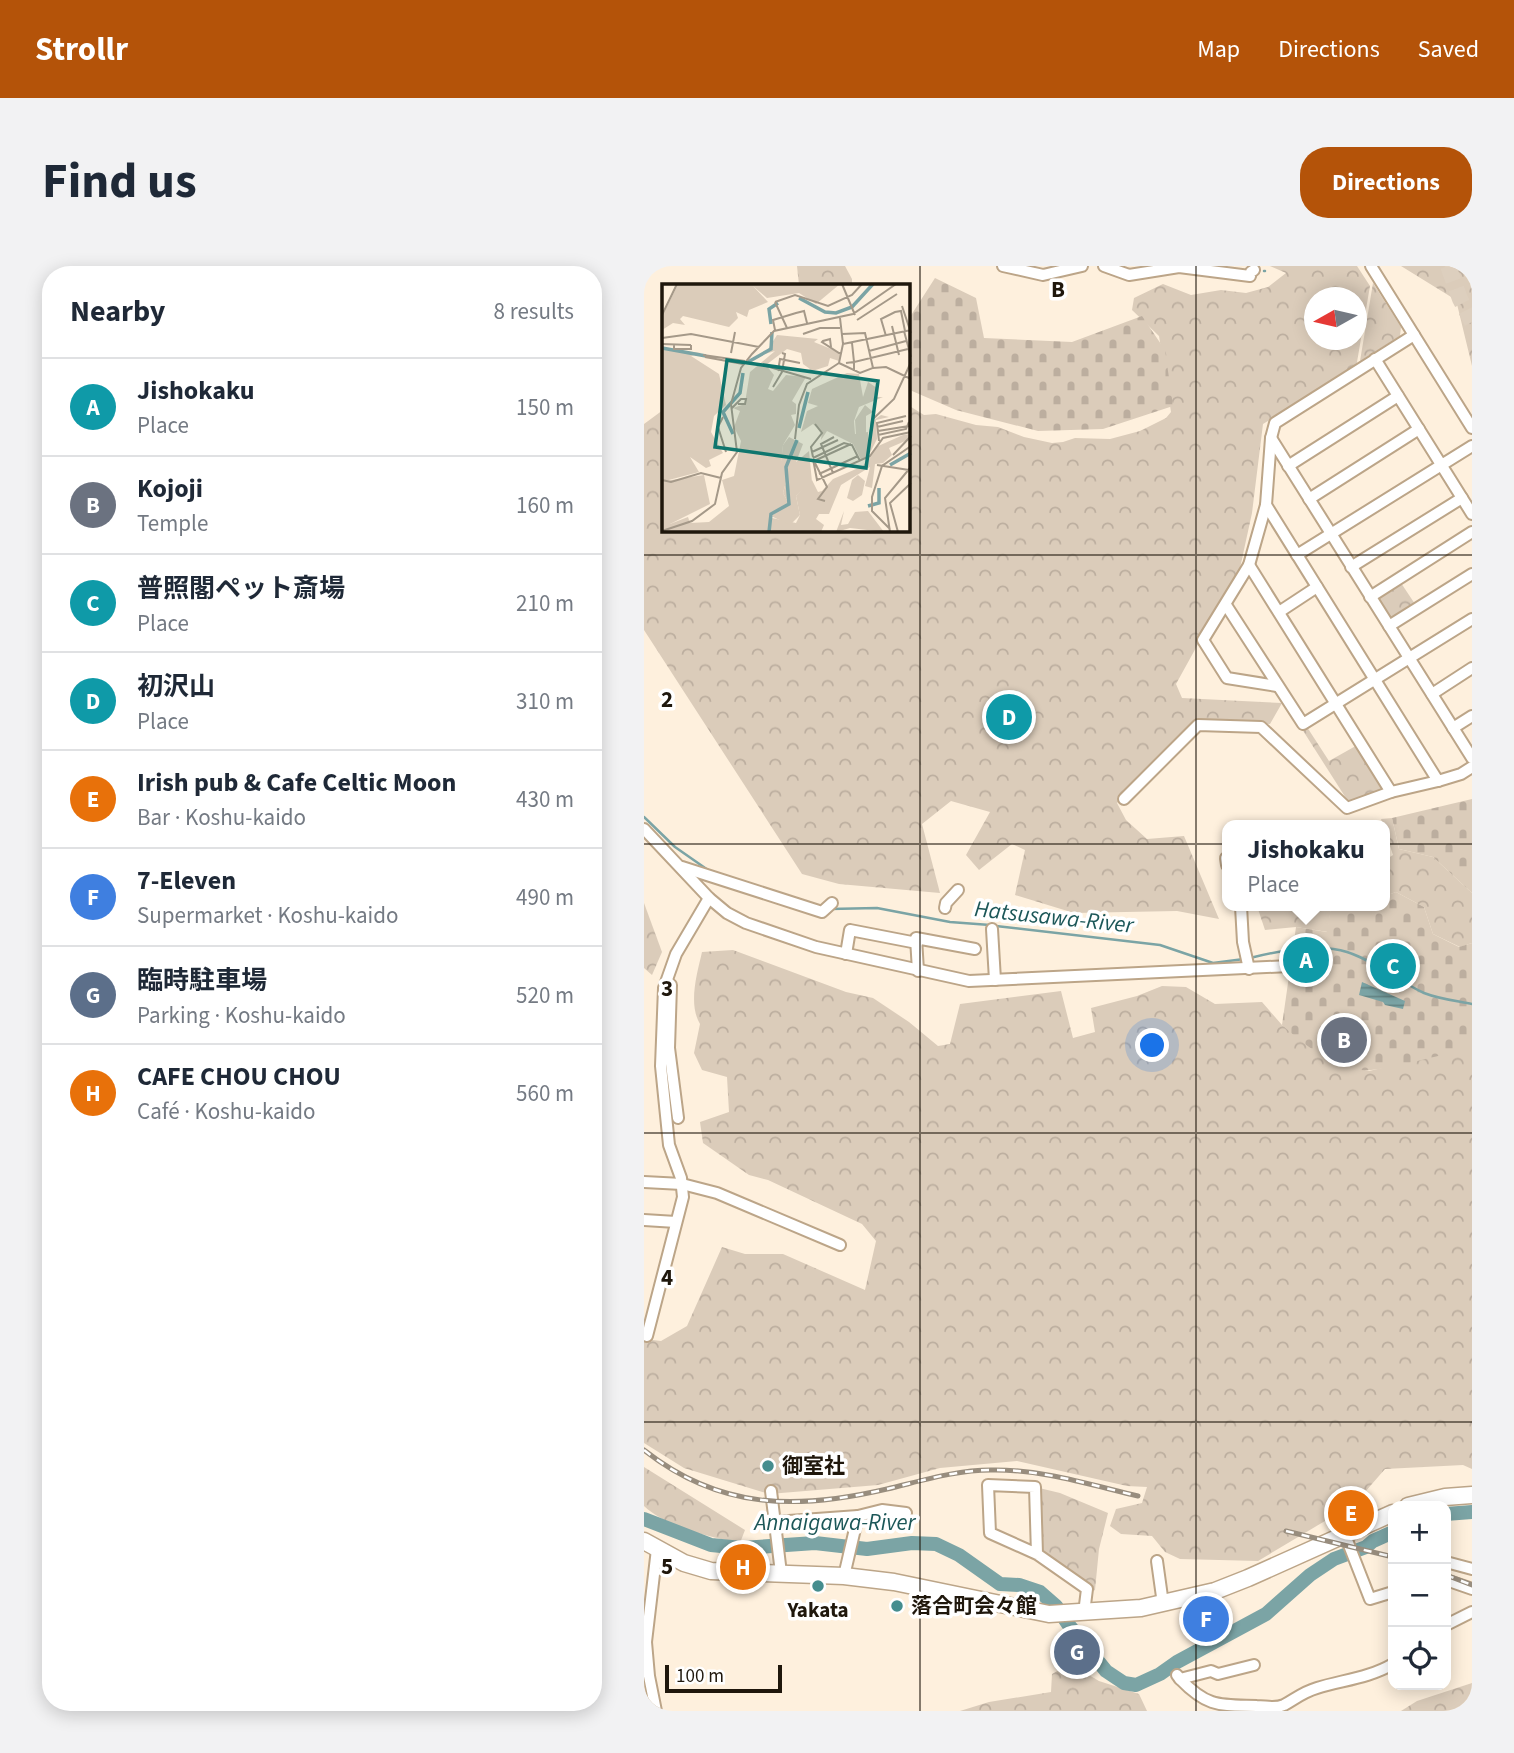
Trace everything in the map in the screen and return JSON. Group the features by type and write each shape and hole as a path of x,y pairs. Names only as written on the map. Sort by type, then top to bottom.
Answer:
{"highway":[{"path":"1429,1501 1472,1495"},
{"path":"652,1545 684,1563 711,1571 780,1566 894,1581 1049,1614 1077,1613 1163,1604 1226,1587 1346,1539 1388,1516"}],"street":[{"path":"1003,266 1043,275 1082,266"},
{"path":"1104,266 1129,275 1179,267 1250,276 1254,270"},
{"path":"1371,266 1472,428"},
{"path":"1278,686 1227,678 1203,640 1249,565 1266,505 1273,425 1414,335"},
{"path":"1375,359 1472,514"},
{"path":"1288,466 1398,396"},
{"path":"1309,499 1419,429"},
{"path":"1270,438 1472,758"},
{"path":"1297,555 1472,446"},
{"path":"1352,566 1462,498"},
{"path":"1266,505 1438,781"},
{"path":"1370,597 1472,532"},
{"path":"1249,565 1391,792"},
{"path":"1389,626 1472,574"},
{"path":"1279,612 1317,587"},
{"path":"1226,605 1303,724 1472,619"},
{"path":"1432,694 1472,668"},
{"path":"1453,728 1472,716"},
{"path":"1124,799 1198,725 1261,727 1347,808 1391,792 1466,774 1472,767"},
{"path":"644,829 727,914 760,929 816,947 918,971 969,981 1247,961 1289,967"},
{"path":"682,867 822,912 832,903"},
{"path":"945,908 946,903 958,890"},
{"path":"647,1336 683,1197 682,1184 669,1145 661,1053 664,988 676,954 709,898"},
{"path":"1242,911 1247,961"},
{"path":"992,929 995,980"},
{"path":"846,954 850,930 917,943"},
{"path":"678,1118 669,1048 671,985 685,939"},
{"path":"918,971 916,939 975,948"},
{"path":"644,1182 682,1184 742,1202 840,1244"},
{"path":"644,1220 676,1222"},
{"path":"1037,1554 1035,1487 988,1485 990,1533 1037,1554 1087,1589 1077,1613"},
{"path":"771,1492 780,1566"},
{"path":"775,1522 858,1516 882,1510 906,1513"},
{"path":"844,1576 858,1516"},
{"path":"1346,1539 1370,1600 1388,1594"},
{"path":"652,1545 646,1642 656,1711"},
{"path":"1157,1561 1163,1604"},
{"path":"1451,1563 1472,1569"},
{"path":"1451,1582 1472,1589"},
{"path":"1451,1622 1472,1612"},
{"path":"1254,1665 1218,1674 1211,1671 1179,1677 1194,1693 1223,1706 1273,1708 1283,1706 1299,1694 1375,1674 1388,1667"}],"green space":[{"path":"797,266 845,266 852,279 852,284 799,284"},
{"path":"1270,266 1357,266 1370,286 1367,304 1367,287 1304,287 1304,350 1359,350 1356,368 1263,424 1252,513 1240,568 1176,684 1182,698 1282,703 1270,724 1196,723 1117,803 1126,820 1147,839 1184,836 1219,919 1177,911 1074,913 1015,895 1025,850 1012,844 979,870 966,855 990,812 951,801 922,824 940,893 839,884 802,874 644,630 644,424 662,411 662,532 910,532 910,406 924,415 936,414 976,425 998,427 1024,437 1052,443 1075,438 1110,439 1140,431 1166,418 1171,412 1159,336 1132,310 1134,298 1163,284 1191,295 1221,290 1246,293 1268,287 1286,273"},
{"path":"1401,266 1472,266 1472,366 1456,300"},
{"path":"935,278 976,298 984,338 1072,342 1142,316 1165,350 1173,406 1103,429 1038,431 956,410 910,389 910,317"},
{"path":"1373,283 1401,327 1400,336 1360,361 1362,350 1367,350 1367,319"},
{"path":"1399,580 1415,604 1390,620 1374,596"},
{"path":"1305,724 1329,761 1361,743 1391,792 1351,806 1300,726"},
{"path":"1472,799 1472,893 1433,857 1399,849 1392,818"},
{"path":"1392,818 1399,849 1433,857 1472,893 1472,943 1460,947 1433,934 1424,907 1396,892 1390,894 1390,857 1393,855 1390,846 1390,820 1381,819"},
{"path":"1396,892 1424,907 1433,934 1459,947 1472,943 1472,1052 1446,1054 1397,1066 1359,1070 1323,1056 1282,1025 1296,927 1327,932 1330,911 1390,911 1390,894"},
{"path":"644,903 662,952 652,975 644,968"},
{"path":"1259,911 1330,911 1328,932 1296,927 1265,930"},
{"path":"733,950 846,992 873,998 938,1046 950,1044 960,1004 1061,991 1073,1038 1095,1032 1091,1008 1137,996 1162,986 1186,987 1215,1004 1262,1002 1282,1025 1344,1065 1369,1071 1449,1052 1472,1052 1472,1469 1463,1465 1385,1469 1365,1492 1340,1512 1258,1561 1180,1559 1165,1552 1152,1536 1121,1534 1110,1526 1116,1509 1142,1503 1147,1487 1127,1486 1017,1461 940,1468 878,1485 769,1494 684,1468 644,1443 644,1339 661,1341 687,1326 722,1247 745,1254 783,1254 865,1290 876,1241 862,1224 768,1180 749,1175 703,1143 700,1122 729,1112 727,1077 702,1070 694,1053 700,1024 694,998 696,979 702,952"},
{"path":"644,1467 745,1530 740,1543 677,1526 654,1514 644,1506"},
{"path":"1035,1487 1060,1493 1108,1513 1099,1549 1095,1590 1088,1594 1037,1554"},
{"path":"1070,1664 1099,1681 1139,1694 1147,1711 960,1711 989,1702 1051,1692 1052,1674"},
{"path":"1472,1683 1472,1711 1401,1711 1417,1701"}],"water":[{"path":"1362,982 1405,1001 1403,1009 1359,995"}],"waterway":[{"name":"Hatsusawa-River","path":"644,817 675,847 708,870"},
{"name":"Hatsusawa-River","path":"830,909 877,908 950,922 990,925"},
{"name":"Hatsusawa-River","path":"996,926 1160,945 1213,963 1244,959"},
{"name":"Hatsusawa-River","path":"1250,958 1298,949 1336,949 1367,961 1424,993 1472,1004"},
{"name":"Annaigawa-River","path":"1451,1514 1472,1512"},
{"name":"Annaigawa-River","path":"644,1519 711,1545 742,1548 815,1543 867,1549 912,1543 936,1544 959,1555 1000,1584 1019,1585 1040,1592 1056,1606 1106,1671 1124,1683 1136,1685 1266,1614 1310,1575 1334,1559 1366,1547 1388,1534"}],"tunnel":[{"path":"1448,266 1472,322"}],"railway":[{"path":"644,1450 673,1470 701,1484 760,1500 791,1502 854,1496 978,1470 1010,1470 1047,1475 1138,1496"},
{"path":"1286,1531 1388,1556"},
{"path":"1451,1577 1472,1585"}],"place":[{"name":"初沢山","path":"1009,717"},
{"name":"Jishokaku","path":"1306,960"},
{"name":"普照閣ペット斎場","path":"1393,966"},
{"name":"Kojoji","path":"1344,1040"},
{"name":"御室社","path":"768,1466"},
{"name":"Irish pub & Cafe Celtic Moon","path":"1351,1513"},
{"name":"CAFE CHOU CHOU","path":"743,1567"},
{"name":"Yakata","path":"818,1586"},
{"name":"落合町会々館","path":"897,1606"},
{"name":"7-Eleven","path":"1206,1619"},
{"name":"臨時駐車場","path":"1077,1652"}]}
